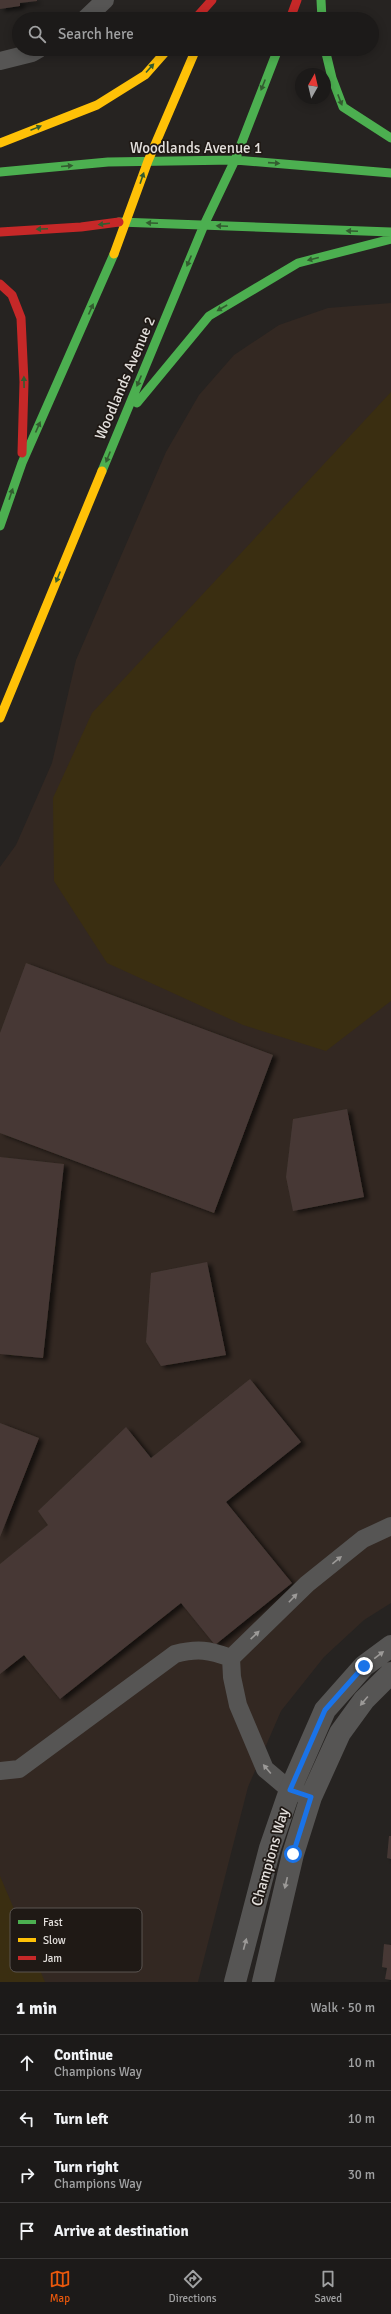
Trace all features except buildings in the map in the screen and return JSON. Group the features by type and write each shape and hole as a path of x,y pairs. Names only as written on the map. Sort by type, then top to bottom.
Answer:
{"main road":[{"path":"201,12 212,0"},
{"path":"212,12 217,0"},
{"path":"293,12 297,0"},
{"path":"321,0 322,12"},
{"path":"0,143 96,105 145,75 162,56"},
{"path":"0,526 22,463 110,266 148,162 193,56"},
{"name":"Woodlands Avenue 2","path":"0,718 204,225 235,160 275,56"},
{"path":"327,56 332,78 343,107 391,138"},
{"name":"Woodlands Avenue 1","path":"0,172 108,162 235,160 391,173"},
{"path":"0,232 81,227 127,221 391,232"},
{"path":"123,421 209,316 298,263 391,239"},
{"path":"0,284 12,295 21,318 24,382 22,463"}],"street":[{"name":"Champions Way","path":"235,1982 270,1848 290,1790 325,1710 364,1666 391,1646"},
{"name":"Champions Way","path":"263,1982 293,1854 311,1797 340,1733 364,1700 391,1673"}],"lane":[{"path":"92,12 105,0"},
{"path":"0,61 20,56"},
{"path":"311,1797 290,1790 265,1769 238,1705 232,1677 231,1658 307,1584 363,1539 391,1526"},
{"path":"0,1771 19,1769 152,1669 175,1654 194,1649 214,1652 231,1658"}],"shaded area":[{"path":"391,303 391,1603 364,1620 324,1657 281,1711 248,1787 198,1982 0,1982 0,867 16,845 52,763 76,660 166,452 199,395 234,355 279,325 328,308"},
{"path":"391,392 391,1001 326,1051 243,1025 107,963 54,881 53,798 92,713"},
{"path":"0,1876 14,1908 10,1908 10,1972 41,1972 45,1982 0,1982"}],"traffic: fast":[{"path":"321,0 322,12"},
{"path":"102,471 204,225 235,160 275,56"},
{"path":"327,56 332,78 343,107 391,138"},
{"path":"0,172 108,162 235,160 391,173"},
{"path":"119,222 391,232"},
{"path":"137,403 209,316 298,263 391,239"},
{"path":"0,526 22,463 114,254"}],"traffic: slow":[{"path":"0,143 97,105 145,75 162,56"},
{"path":"114,254 148,161 193,56"},
{"path":"0,718 102,471"}],"traffic: jam":[{"path":"201,12 212,0"},
{"path":"293,12 297,0"},
{"path":"0,232 81,227 119,222"},
{"path":"0,284 12,295 21,318 24,382 22,453"}],"route":[{"path":"293,1854 311,1797 290,1790 325,1710 364,1666"}]}
